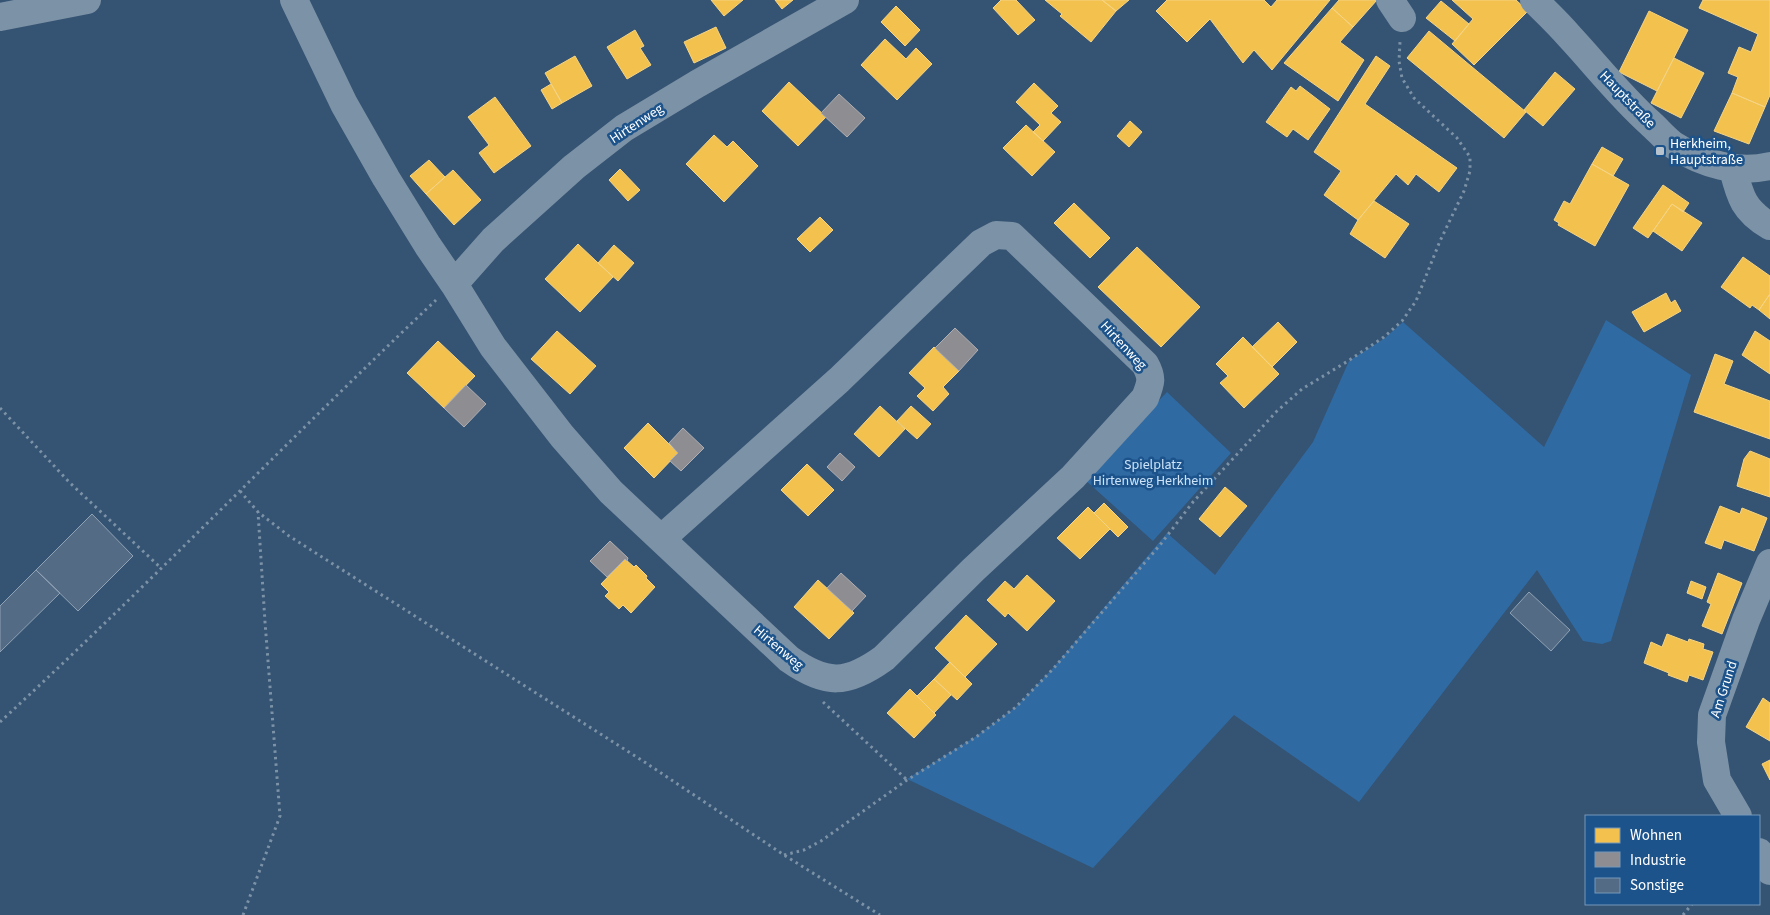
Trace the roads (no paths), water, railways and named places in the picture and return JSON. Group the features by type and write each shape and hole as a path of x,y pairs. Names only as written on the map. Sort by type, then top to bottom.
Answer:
{"street":[{"path":"0,17 87,0"},
{"name":"Hirtenweg","path":"294,0 344,104 428,246 493,347 562,436 611,492 661,539 790,659 804,669 820,676 837,680 852,677 867,670 884,658 1073,477 1146,398 1151,375 1145,364 1012,236 996,235 981,244 839,380 661,539"},
{"name":"Hirtenweg","path":"454,284 493,240 574,167 624,128 845,0"},
{"name":"Hauptstraße","path":"1534,0 1568,35 1617,91 1675,146 1708,162 1733,169 1758,169 1770,166"},
{"path":"1733,169 1745,206 1756,218 1770,226"},
{"name":"Am Grund","path":"1737,815 1717,780 1712,742 1712,715 1746,620 1770,563"},
{"path":"1760,854 1770,871"}],"place":[{"name":"Herkheim, Hauptstraße","path":"1660,151"}],"park label":[{"name":"Spielplatz Hirtenweg Herkheim","path":"1153,472"}]}
